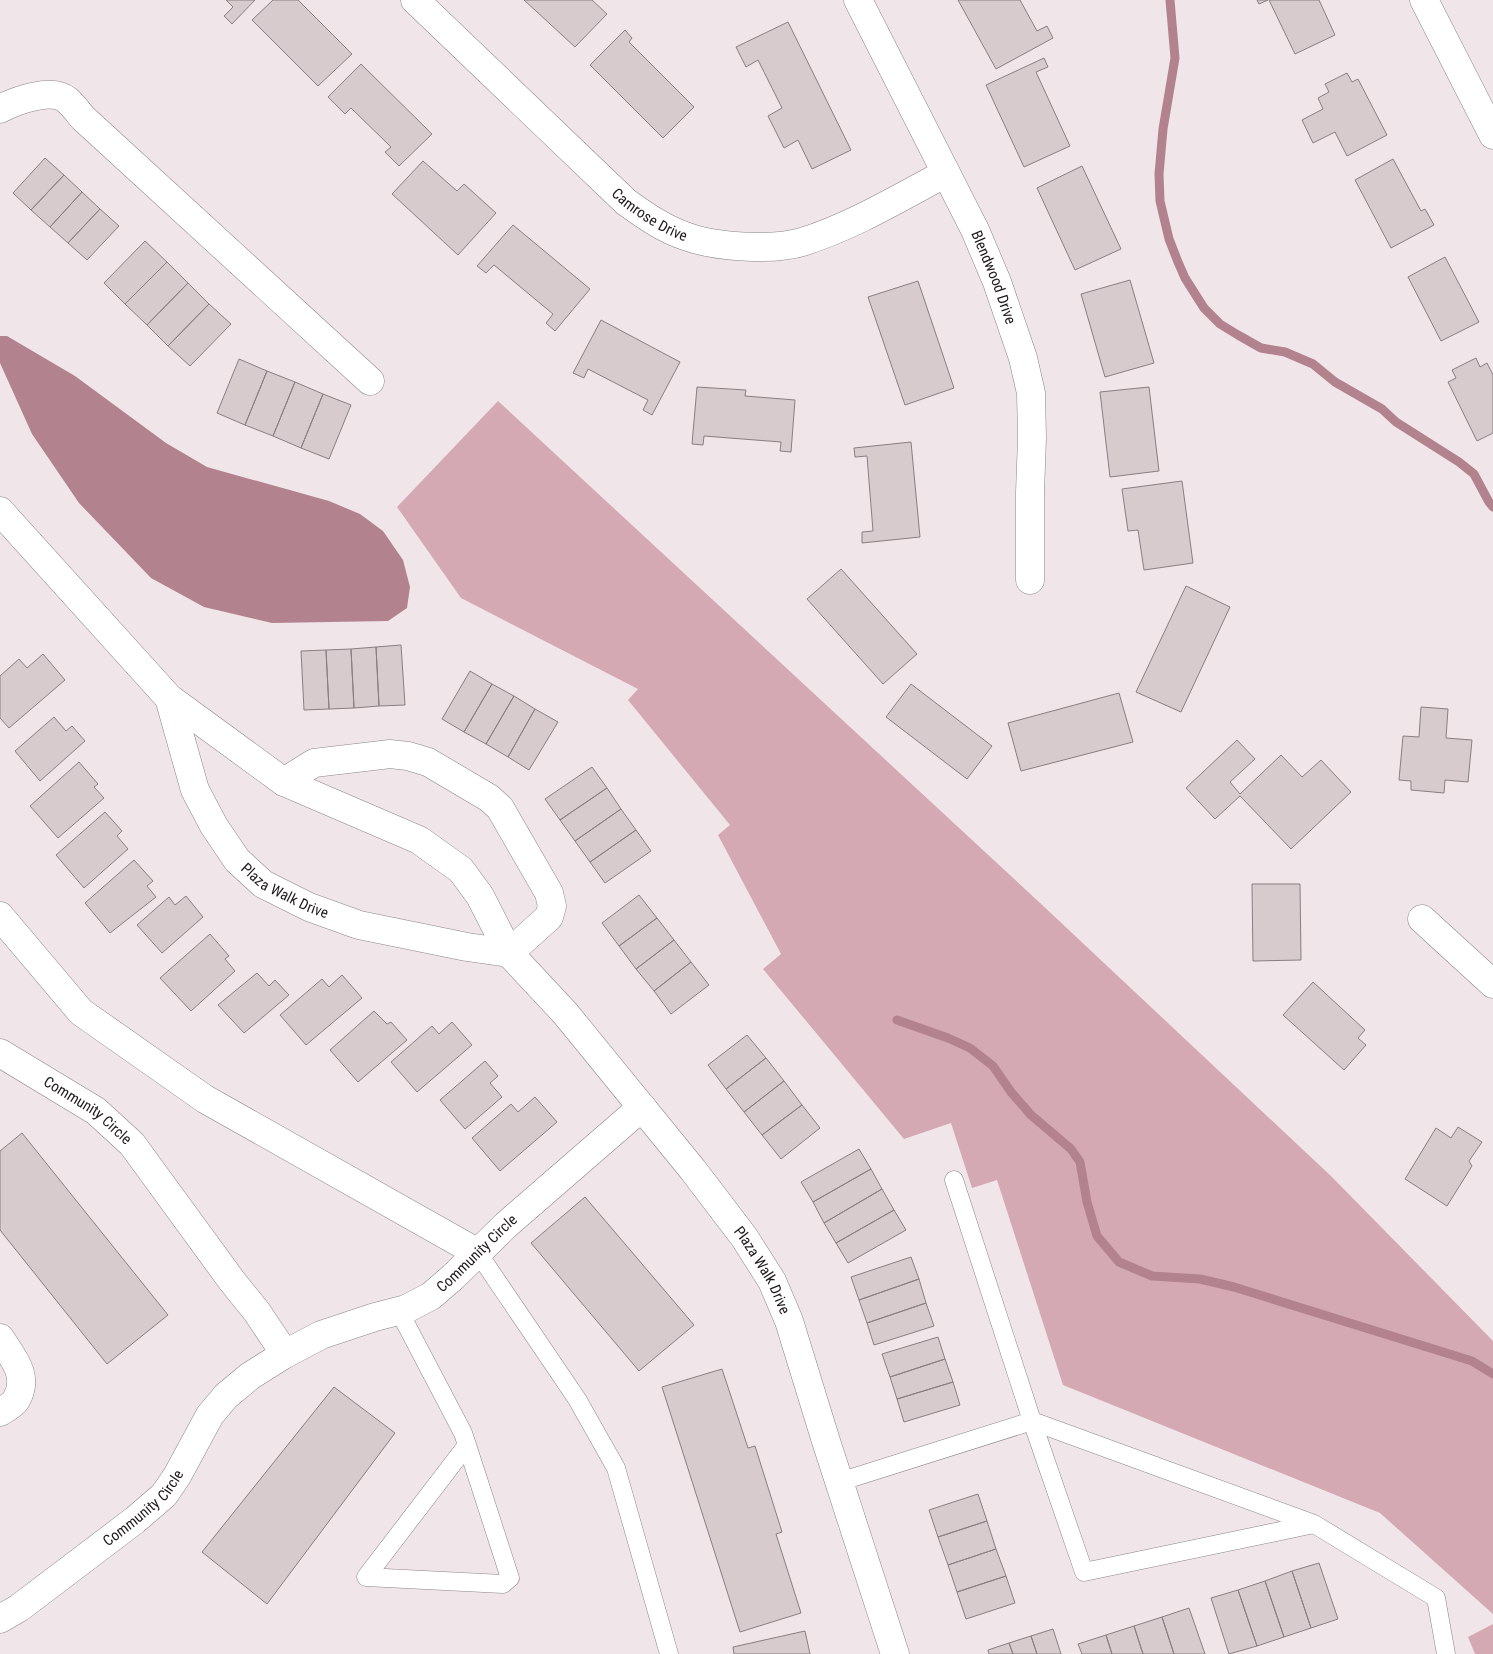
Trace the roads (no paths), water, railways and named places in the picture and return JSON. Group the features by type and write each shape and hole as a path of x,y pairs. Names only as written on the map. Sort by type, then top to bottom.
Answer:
{"street":[{"name":"Camrose Drive","path":"415,0 626,202 647,217 684,236 702,241 740,246 769,246 800,242 849,224 946,173"},
{"name":"Blendwood Drive","path":"858,0 975,230 998,282 1023,358 1031,394 1030,580"},
{"path":"1424,0 1493,135"},
{"path":"6,103 49,94 66,98 83,118 370,380"},
{"name":"Plaza Walk Drive","path":"1,513 169,698 284,782 419,840 461,870 480,896 509,953 565,1013 693,1170 744,1237 772,1281 790,1322 839,1482 895,1654"},
{"name":"Plaza Walk Drive","path":"169,698 195,790 214,826 237,860 263,884 309,907 359,924 467,947 509,953"},
{"path":"284,782 314,763 390,754 408,756 428,762 489,798 500,808 508,821 549,893 552,906 549,917 509,953"},
{"path":"0,916 81,1012 205,1099 478,1253"},
{"path":"1422,919 1493,984"},
{"name":"Community Circle","path":"0,1053 96,1110 132,1144 232,1281 257,1312 285,1354"},
{"name":"Community Circle","path":"0,1619 19,1608 119,1532 164,1495 177,1476 210,1415 226,1396 250,1376 285,1354 321,1335 406,1309 432,1296 506,1225 642,1107"},
{"path":"0,1338 20,1368 21,1384 16,1402 0,1412"}],"lane":[{"path":"954,1180 1032,1421 1084,1572 1314,1524"},
{"path":"478,1253 577,1399 616,1468 669,1654"},
{"path":"399,1310 463,1433 467,1445 510,1578 503,1584 366,1577 467,1445"},
{"path":"839,1482 1032,1421 1314,1524 1436,1598 1446,1654"}],"waterway":[{"path":"1170,0 1175,58 1163,129 1159,174 1160,201 1169,239 1178,262 1185,278 1204,308 1220,324 1261,348 1285,352 1313,364 1335,382 1382,409 1396,422 1459,462 1474,474 1493,507"},
{"path":"897,1020 970,1048 993,1066 1011,1092 1031,1115 1071,1149 1080,1162 1087,1202 1097,1236 1119,1262 1152,1276 1200,1279 1234,1287 1472,1361 1493,1374"}]}
